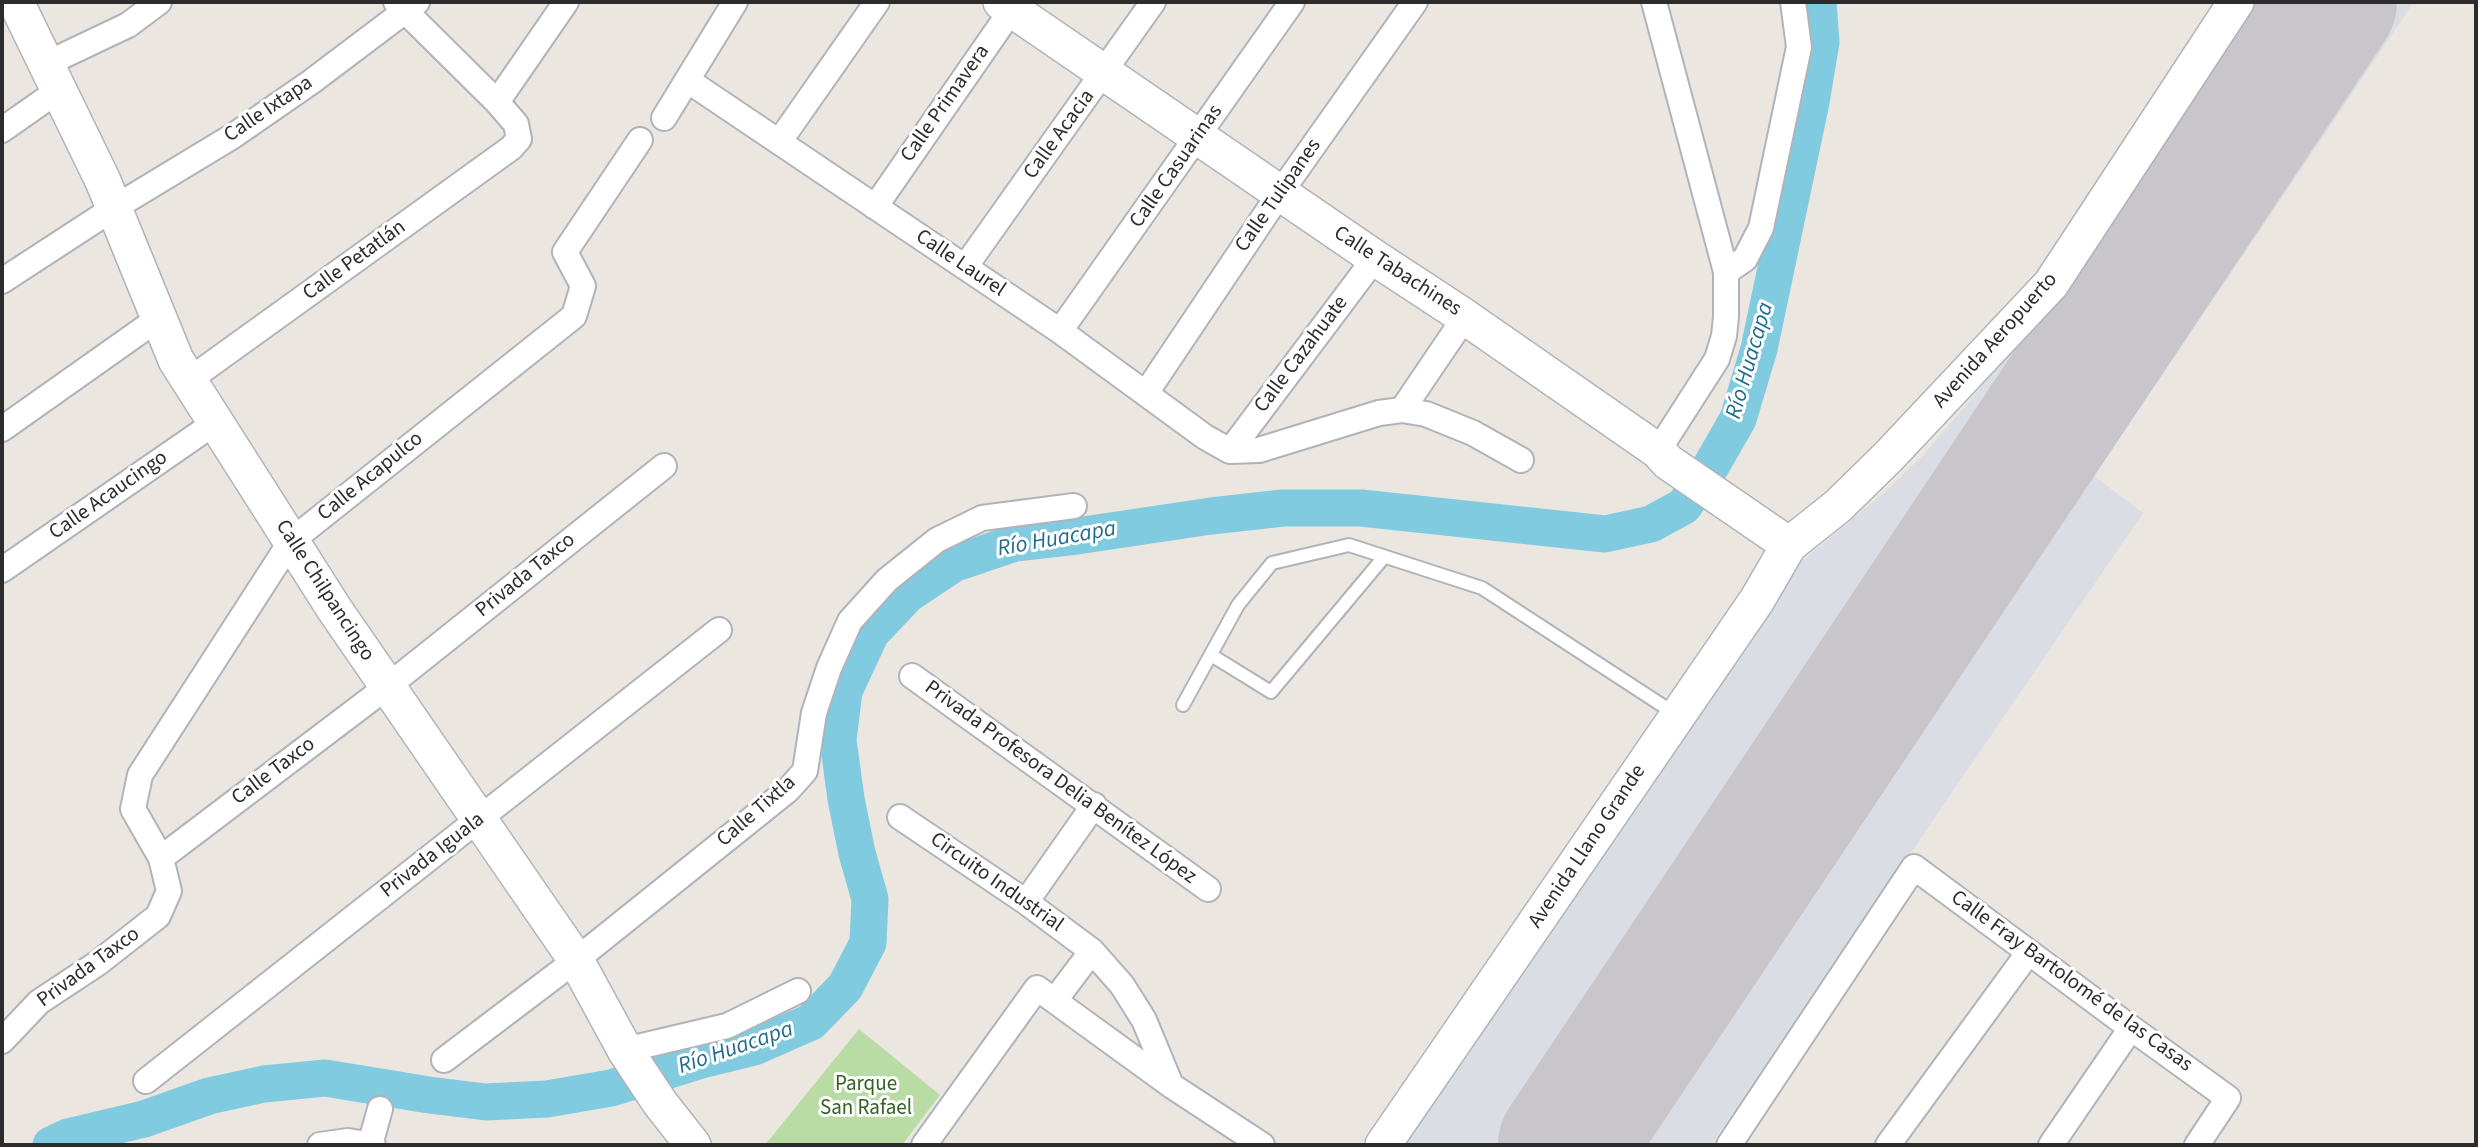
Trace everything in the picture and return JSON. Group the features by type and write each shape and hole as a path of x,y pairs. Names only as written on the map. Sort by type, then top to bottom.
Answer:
{"street":[{"name":"Calle Chilpancingo","path":"16,2 114,208 176,360 291,541 576,960 625,1050 660,1103 694,1145"},
{"path":"2,130 53,77 159,2"},
{"path":"406,5 497,102 566,2"},
{"path":"664,118 735,2"},
{"path":"779,142 877,2"},
{"name":"Calle Acacia","path":"965,267 1153,2"},
{"name":"Calle Casuarinas","path":"1060,331 1292,2"},
{"name":"Calle Tulipanes","path":"1146,393 1280,193 1415,2"},
{"path":"1654,2 1726,272 1726,317 1717,359 1663,457"},
{"path":"1726,272 1745,259 1761,228 1798,47 1793,2"},
{"name":"Avenida Aeropuerto","path":"1790,545 1838,506 1889,456 2051,284 2236,2"},
{"name":"Calle Tabachines","path":"1010,4 1105,73 1465,317 1790,545"},
{"name":"Calle Primavera","path":"875,206 1010,4"},
{"name":"Calle Ixtapa","path":"2,281 114,208 233,136 311,82 406,5"},
{"name":"Calle Laurel","path":"687,80 1060,331 1205,437 1230,451"},
{"name":"Calle Petatlán","path":"189,380 511,148 519,139 516,124 497,102"},
{"name":"Calle Acapulco","path":"169,891 161,858 133,809 140,775 291,541 574,316 583,286 565,252 640,139"},
{"name":"Calle Cazahuate","path":"1230,451 1375,258"},
{"path":"1402,410 1465,317"},
{"path":"2,429 159,318"},
{"path":"1230,451 1259,450 1379,413 1402,410 1426,414 1474,433 1521,460"},
{"name":"Calle Acaucingo","path":"2,570 216,422"},
{"name":"Privada Taxco","path":"388,686 664,466"},
{"name":"Calle Tixtla","path":"444,1060 576,960 788,790 805,771 814,713 829,668 850,621 887,580 937,540 982,518 1074,506"},
{"name":"Avenida Llano Grande","path":"1382,1145 1757,600 1790,545"},
{"name":"Privada Iguala","path":"146,1081 719,630"},
{"name":"Privada Profesora Delia Benítez López","path":"912,676 1208,889"},
{"name":"Calle Taxco","path":"161,858 388,686"},
{"path":"1026,902 1094,805"},
{"name":"Circuito Industrial","path":"900,817 1026,902 1092,951 1122,985 1144,1020 1172,1086"},
{"name":"Calle Fray Bartolomé de las Casas","path":"1729,1145 1914,867 2228,1098 2197,1145"},
{"name":"Privada Taxco","path":"2,1041 39,1002 99,963 158,916 169,891"},
{"path":"1055,1000 1092,951"},
{"path":"1888,1145 2029,951"},
{"path":"924,1145 1037,988 1172,1086 1262,1145"},
{"path":"625,1050 727,1026 798,991"},
{"path":"2051,1145 2131,1028"},
{"path":"320,1145 348,1141 371,1145 380,1109"}],"lane":[{"path":"1183,705 1238,605 1272,564 1349,545 1482,588 1678,715"},
{"path":"1211,655 1271,692 1384,556"}],"shaded area":[{"path":"2245,2 2414,2 2094,476 2143,513 1711,1145 1398,1145 1790,571 1884,493 1923,455 1969,402 2007,353"}],"green space":[{"name":"Parque San Rafael","path":"859,1029 940,1095 902,1145 765,1145"}],"waterway":[{"name":"Río Huacapa","path":"51,1145 68,1137 144,1119 209,1096 264,1084 325,1078 486,1102 547,1099 611,1088 701,1060 754,1047 811,1022 845,987 868,943 870,899 846,799 838,740 844,691 871,633 908,594 953,564 1015,543 1283,508 1361,508 1605,534 1651,524 1684,506 1738,419 1759,349 1811,102 1821,42 1818,2"}],"runway":[{"path":"1566,1145 2329,2"}]}
